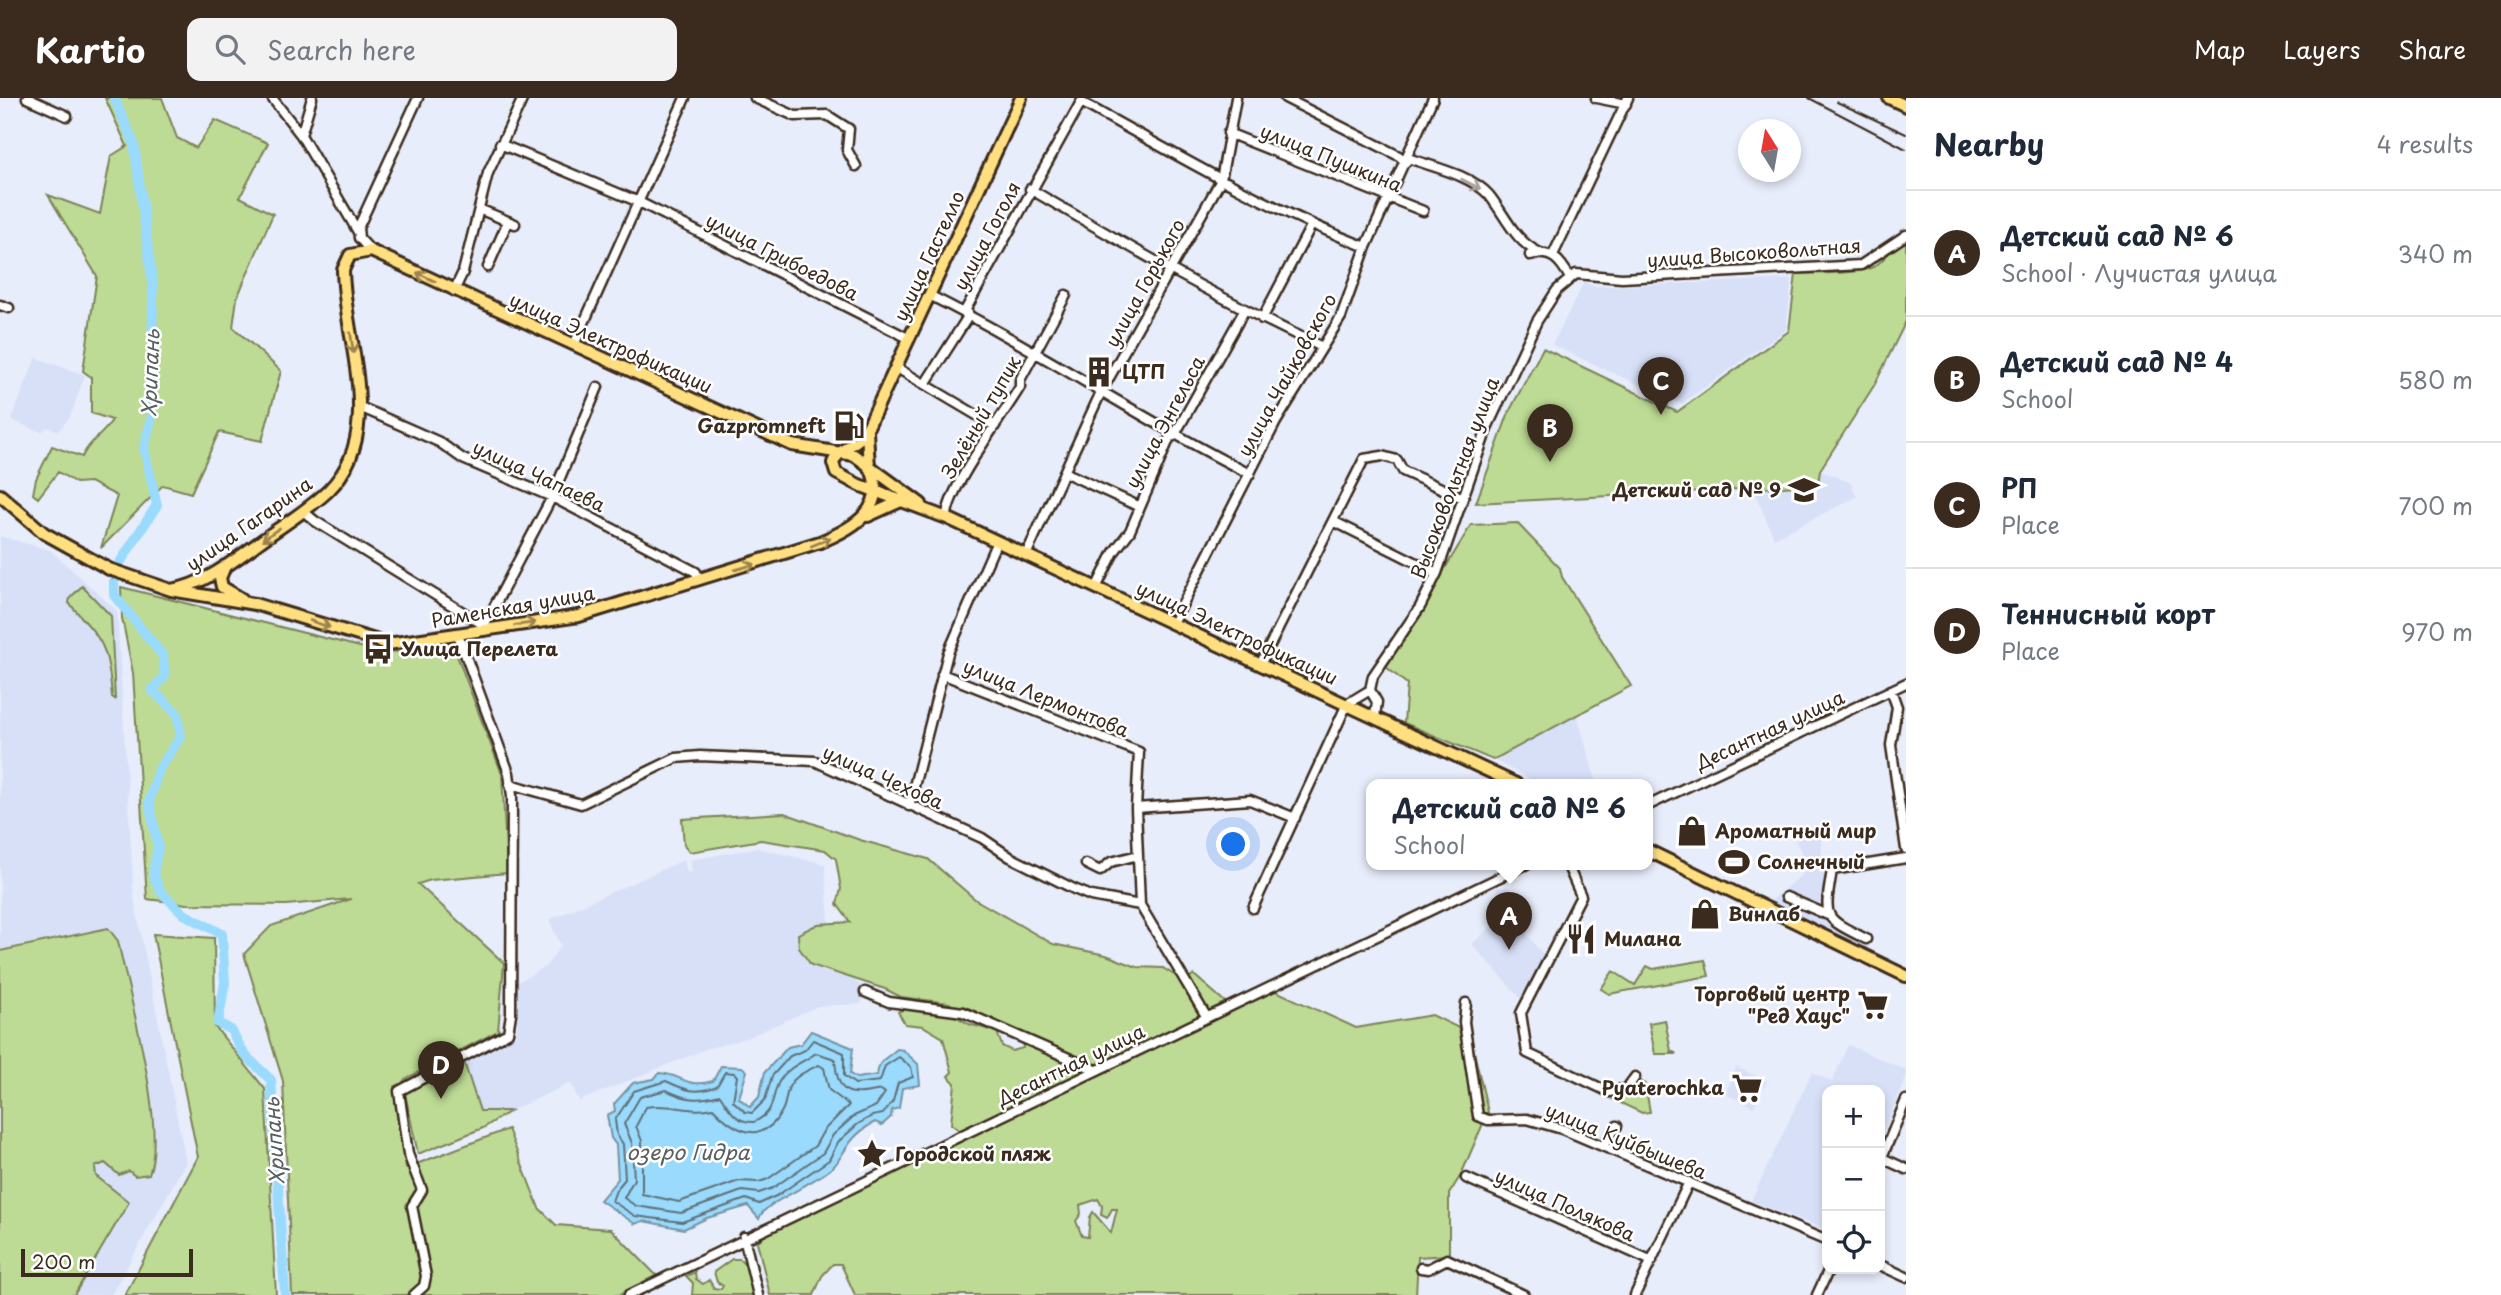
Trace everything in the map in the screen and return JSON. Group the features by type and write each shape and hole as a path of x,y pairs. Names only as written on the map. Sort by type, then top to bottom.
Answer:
{"main road":[{"name":"улица Гастелло","path":"841,451 860,440 867,429 1021,98"},
{"path":"1889,98 1906,106"},
{"name":"улица Электрофикации","path":"371,251 792,445 818,451 841,451"},
{"name":"улица Гагарина","path":"171,590 201,582 225,566 303,511 328,490 340,475 354,441 360,407 343,271 350,255 371,251"},
{"name":"улица Гастелло","path":"867,429 869,464 875,492"},
{"path":"841,451 869,464 906,494 945,517 852,482 834,470 835,458 841,451"},
{"path":"852,482 866,478 869,464"},
{"path":"857,523 873,508 875,492"},
{"name":"Раменская улица","path":"0,495 44,533 109,569 171,590 255,604 383,644 401,644 458,635 487,627 579,616 783,556 834,536 884,507 901,501"},
{"name":"улица Электрофикации","path":"945,517 1505,779"},
{"path":"225,566 220,578 222,587 255,604"},
{"path":"201,582 213,582 218,591 212,597 201,597"},
{"path":"1653,853 1906,976"}],"street":[{"path":"27,98 67,117"},
{"path":"272,98 301,135 359,238 371,251"},
{"path":"301,135 312,98"},
{"path":"358,232 418,98"},
{"path":"454,291 463,272 488,173 523,98"},
{"path":"574,345 685,98"},
{"path":"755,98 795,116 827,115 849,129 847,150 856,166"},
{"name":"улица Горького","path":"1026,555 1101,392 1221,180 1236,98"},
{"path":"1285,98 1407,160 1475,184 1488,194 1519,239 1540,253"},
{"name":"улица Чайковского","path":"1173,623 1276,422 1341,317 1366,247 1433,98"},
{"path":"1553,255 1627,101 1596,98"},
{"name":"улица Гоголя","path":"925,384 962,321 969,315 966,309 1030,189 1081,102 1221,180"},
{"name":"улица Пушкина","path":"1228,133 1387,199 1423,211"},
{"name":"улица Грибоедова","path":"500,144 639,202 910,339"},
{"path":"1221,180 1311,226 1366,247"},
{"path":"1030,189 1170,271 1244,311 1322,347"},
{"path":"479,209 511,223 488,267"},
{"path":"1262,319 1311,226"},
{"name":"улица Высоковольтная","path":"1570,278 1576,274 1622,278 1861,265 1906,235"},
{"path":"1530,255 1540,253 1560,259 1570,278"},
{"name":"Высоковольтная улица","path":"1370,690 1373,676 1420,607 1437,573 1488,426 1537,321 1557,290 1570,278"},
{"path":"929,295 969,315 974,321 1035,353 1174,436 1250,474"},
{"name":"Зелёный тупик","path":"945,517 947,509 1020,387 1020,380 1066,295"},
{"name":"улица Энгельса","path":"1097,586 1114,552 1130,531 1138,506 1170,437 1174,436 1244,311"},
{"path":"897,368 995,426"},
{"path":"303,511 487,627 552,497 598,387"},
{"name":"улица Чапаева","path":"360,407 439,442 463,458 552,497 696,572 699,580"},
{"path":"1261,663 1364,459 1382,456 1397,460 1403,471 1463,498"},
{"path":"1064,472 1138,506"},
{"path":"1333,521 1437,573"},
{"path":"909,806 951,643 997,541"},
{"path":"414,1295 424,1286 426,1276 412,1206 422,1190 408,1154 398,1095 405,1085 508,1033 511,1003 510,785 458,635"},
{"name":"улица Лермонтова","path":"942,674 1139,752 1136,808"},
{"name":"Десантная улица","path":"1653,803 1906,683"},
{"path":"1253,908 1347,704 1370,690 1377,702 1375,717"},
{"path":"1891,690 1897,707 1891,745 1906,849"},
{"name":"улица Чехова","path":"510,785 581,804 676,758 700,756 816,761 982,838 1010,857 1074,889 1091,896 1140,905"},
{"path":"1206,1016 1140,905 1136,808 1250,800 1295,818"},
{"path":"1086,864 1100,871 1111,862 1138,855"},
{"path":"1826,937 1830,919 1832,870 1906,858"},
{"name":"Десантная улица","path":"629,1295 744,1237 865,1184 1206,1016 1514,870"},
{"path":"1570,870 1581,896 1521,1013 1527,1053 1609,1092 1627,1088 1635,1077"},
{"path":"1786,897 1866,939"},
{"path":"865,992 889,1002 963,1012 1096,1070"},
{"name":"улица Куйбышева","path":"1466,1003 1464,1022 1478,1116 1488,1120 1527,1119 1562,1129 1822,1239"},
{"path":"1885,1150 1906,1100"},
{"path":"1603,1146 1617,1126"},
{"path":"1885,1161 1906,1169"},
{"name":"улица Полякова","path":"1466,1178 1651,1261"},
{"path":"1635,1295 1689,1182"},
{"path":"744,1237 758,1295"},
{"path":"1421,1268 1428,1269 1447,1259 1524,1295"},
{"path":"1885,1267 1906,1277"},
{"path":"1817,1295 1827,1274"}],"shaded area":[{"path":"1792,279 1786,330 1681,404 1552,345 1584,282 1593,286 1623,286"},
{"path":"36,358 85,375 70,417 58,431 48,427 41,432 11,420"},
{"name":"Детский сад № 9","path":"1795,460 1851,483 1857,497 1774,538 1751,484"},
{"path":"0,536 50,550 117,611 134,898 186,1162 111,1295 0,1295"},
{"path":"1577,715 1596,779 1529,779 1493,760"},
{"path":"1820,830 1828,922 1869,942 1868,953 1768,903 1811,867 1795,841"},
{"path":"757,848 825,864 830,936 858,984 867,987 861,1004 818,1006 747,1038 706,1049 579,1101 571,1083 510,1111 480,1111 463,1059 517,1035 518,982 545,967 561,946 549,920 684,860 687,872 692,872 690,860"},
{"path":"1509,887 1510,913 1545,957 1523,1001 1472,944 1499,920 1497,888"},
{"path":"1848,1045 1906,1070 1906,1079 1885,1127 1885,1085 1822,1085 1822,1228 1751,1201 1812,1072 1832,1082"},
{"path":"1736,1067 1767,1081 1754,1107 1725,1094"}],"green space":[{"path":"105,98 162,98 177,138 196,148 215,120 268,143 240,197 273,214 237,298 233,327 281,371 262,441 219,432 191,493 163,485 101,548 117,496 90,482 76,483 58,472 38,498 33,494 36,479 52,446 82,457 112,420 91,413 91,377 83,371 97,276 48,195 100,214 111,156 127,146"},
{"path":"1906,242 1906,321 1875,384 1820,470 1818,485 1476,503 1509,412 1543,348 1677,412 1789,331 1796,274 1868,269"},
{"path":"1517,523 1560,568 1562,577 1631,686 1493,760 1404,723 1407,684 1386,667 1471,525"},
{"path":"82,586 111,616 115,699 112,697 106,654 102,645 69,603 70,598"},
{"path":"121,587 376,651 442,653 454,648 502,774 507,873 431,880 418,884 504,963 498,1031 405,1079 395,1096 406,1168 508,1129 539,1208 556,1225 611,1229 658,1277 620,1295 292,1295 283,1081 244,954 271,926 351,899 286,905 187,904 147,899 133,673 122,618"},
{"path":"784,813 860,840 928,859 976,900 1053,944 1106,955 1137,967 1163,968 1182,980 1194,975 1232,1008 1276,991 1356,1028 1432,1015 1459,1028 1471,1039 1488,1112 1461,1175 1449,1194 1449,1255 1418,1257 1416,1295 855,1295 841,1264 833,1264 822,1276 814,1295 770,1295 757,1242 773,1229 960,1142 959,1130 951,1124 955,1083 948,1076 952,1072 943,1038 923,1026 905,1024 898,1012 904,1009 952,1014 969,1024 997,1032 1002,1046 1012,1051 1023,1048 1024,1042 1000,1028 995,1020 971,1010 957,1008 949,1003 901,997 885,989 811,965 799,948 798,934 818,924 850,922 837,904 841,889 836,859 825,850 761,840 690,852 684,845 682,819","holes":["1098,1199 1102,1206 1101,1215 1107,1218 1112,1209 1117,1209 1111,1233 1093,1212 1088,1237 1082,1236 1076,1221 1081,1214 1080,1205"]},
{"path":"108,928 118,941 150,1094 153,1153 149,1174 135,1176 129,1171 119,1175 105,1163 95,1167 96,1176 129,1202 74,1295 0,1295 0,951"},
{"path":"153,934 214,938 215,1027 265,1089 276,1295 125,1295 198,1157"},
{"path":"1705,960 1709,976 1609,994 1601,989 1613,971 1635,985 1647,966 1653,969"},
{"path":"1665,1020 1671,1051 1677,1054 1655,1054 1649,1023"},
{"path":"463,1059 480,1111 510,1111 483,1128 418,1154 404,1089"},
{"path":"1640,1081 1645,1084 1650,1112 1642,1113 1610,1098 1630,1092"},
{"path":"732,1259 740,1259 747,1266 756,1295 692,1295 693,1283 686,1276 695,1272 696,1279 703,1284 709,1280 714,1288 721,1289 723,1286 717,1282 714,1272"}],"water":[{"name":"озеро Гидра","path":"811,1031 853,1048 850,1074 857,1078 877,1075 884,1060 897,1049 903,1050 918,1064 920,1085 902,1088 899,1108 892,1110 891,1117 882,1125 875,1122 862,1130 831,1169 771,1205 759,1219 748,1206 707,1218 684,1229 643,1221 635,1224 600,1200 618,1179 616,1145 611,1138 607,1115 615,1111 614,1104 633,1083 654,1079 659,1073 704,1083 713,1081 721,1066 742,1067 747,1071 739,1098 750,1107 759,1097 765,1072 788,1047 801,1044"}],"waterway":[{"name":"Хрипань","path":"114,98 134,143 153,286 152,416 144,448 157,505 121,561 114,581 114,595 163,656 165,676 152,690 177,713 181,736 159,769 149,801 158,847 153,874 161,892 184,914 222,934 225,983 218,1023 231,1030 244,1054 271,1080 285,1295"}],"railway":[{"path":"1809,98 1906,149"},
{"path":"1837,102 1906,134"}],"place":[{"name":"ЦТП","path":"1099,372"},
{"name":"РП","path":"1661,415"},
{"name":"Gazpromneft","path":"849,426"},
{"name":"Детский сад № 4","path":"1550,462"},
{"name":"Детский сад № 9","path":"1804,490"},
{"name":"Улица Перелета","path":"378,649"},
{"name":"Ароматный мир","path":"1692,831"},
{"name":"Солнечный","path":"1734,862"},
{"name":"Винлаб","path":"1705,914"},
{"name":"Милана","path":"1581,939"},
{"name":"Детский сад № 6","path":"1509,950"},
{"name":"Торговый центр \"Ред Хаус\"","path":"1873,1005"},
{"name":"Pyaterochka","path":"1747,1088"},
{"name":"Теннисный корт","path":"441,1099"},
{"name":"Городской пляж","path":"872,1154"}]}
